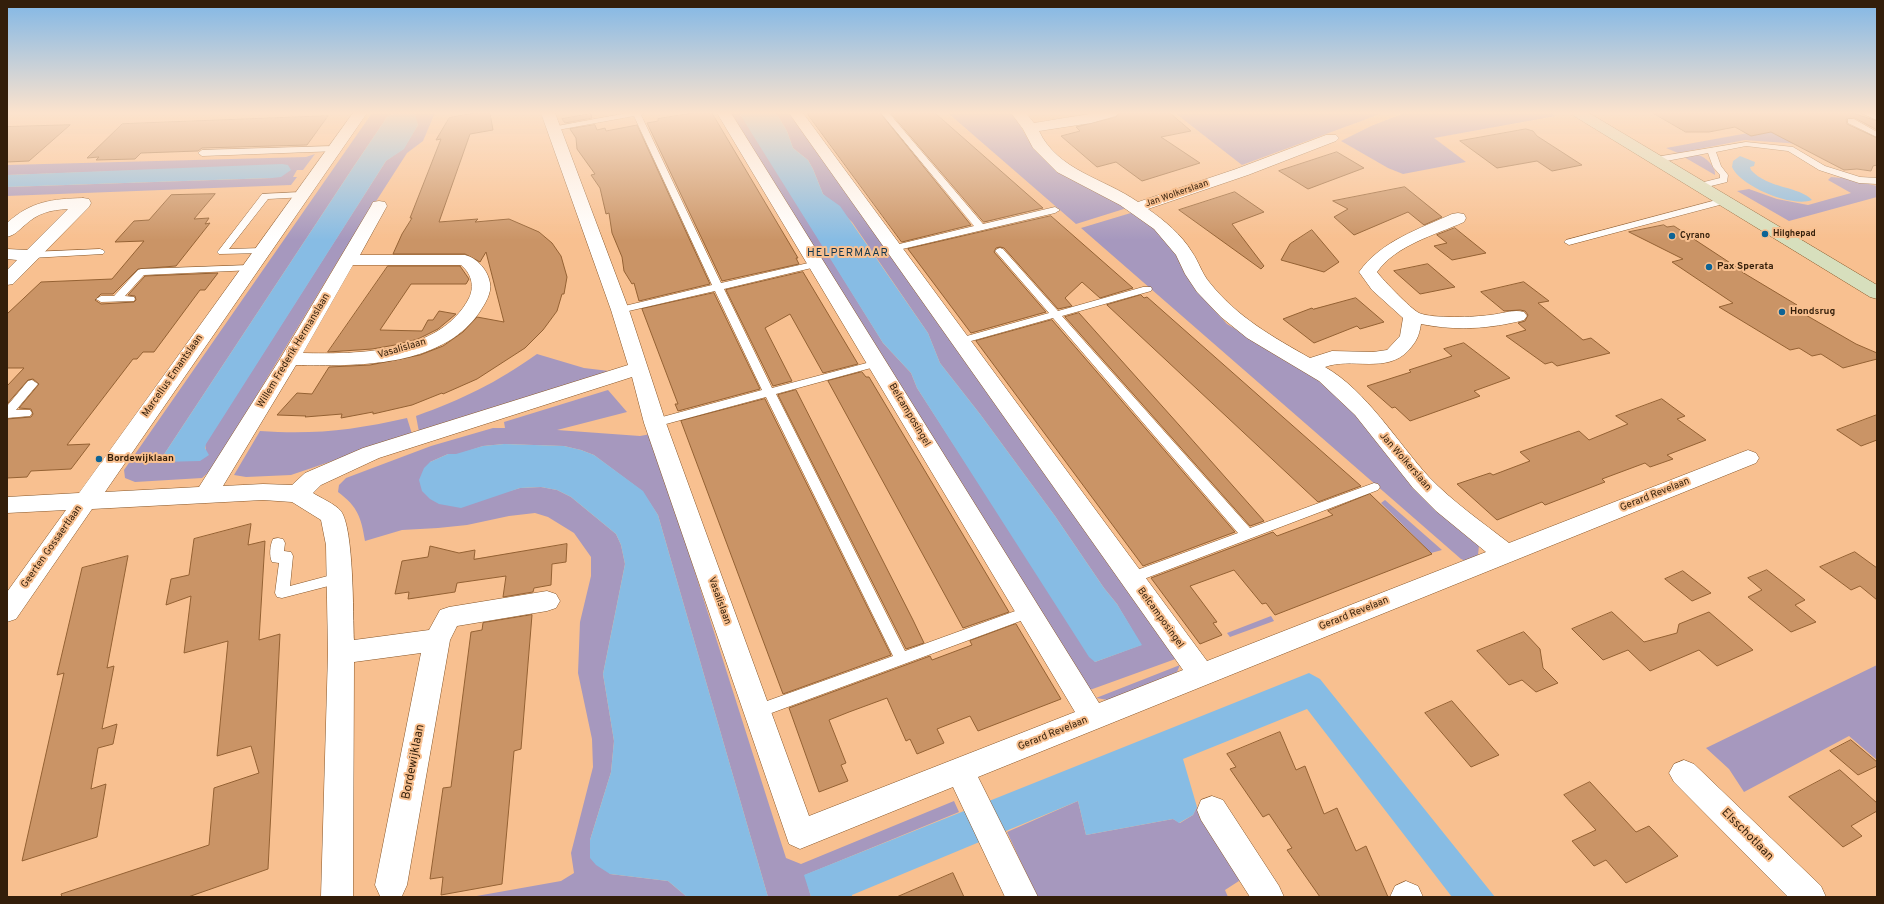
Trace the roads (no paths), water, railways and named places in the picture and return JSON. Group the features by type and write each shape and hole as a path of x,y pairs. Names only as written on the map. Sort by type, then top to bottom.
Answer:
{"main road":[{"path":"1648,155 1877,294"}],"street":[{"name":"Marcellus Emantslaan","path":"84,501 331,155"},
{"name":"Vasalislaan","path":"563,155 620,310 656,423 800,834"},
{"name":"Belcamposingel","path":"750,155 1093,717"},
{"name":"Belcamposingel","path":"827,155 1202,676"},
{"name":"Jan Wolkerslaan","path":"1049,155 1063,169 1126,201 1160,225 1184,253 1194,274 1204,288 1228,313 1254,334 1310,365 1326,376 1362,410 1416,476 1444,505 1505,553"},
{"name":"Jan Wolkerslaan","path":"1135,208 1242,172 1286,155"},
{"path":"7,232 34,209 47,205 83,203 8,279"},
{"name":"Willem Frederik Hermanslaan","path":"206,495 290,359 380,206"},
{"path":"1458,218 1397,246 1372,264 1368,272 1378,286 1413,317 1434,322 1466,323 1492,322 1517,316"},
{"path":"7,254 32,255"},
{"name":"Vasalislaan","path":"290,359 371,358 423,345 445,334 463,320 475,306 481,294 481,282 474,266 465,260 347,260"},
{"path":"1310,365 1332,357 1373,358 1392,355 1409,338 1413,317"},
{"path":"297,494 313,479 335,468 371,454 639,368"},
{"name":"Gerard Revelaan","path":"800,834 965,782 1093,717 1202,676 1505,553 1625,508 1748,458"},
{"path":"7,505 263,492 297,494 332,516 338,546 341,653 337,897"},
{"name":"Geerten Gossaertlaan","path":"7,612 84,501"},
{"name":"Bordewijklaan","path":"390,885 437,640 449,617 547,601"},
{"path":"341,653 437,640"},
{"name":"Elsschotlaan","path":"1684,773 1810,897"},
{"path":"965,782 1022,897"},
{"path":"1212,810 1268,897"}],"lane":[{"path":"658,155 717,287 901,658"},
{"path":"920,155 980,227"},
{"path":"1656,160 1682,155"},
{"path":"1699,186 1724,180 1724,175 1717,167 1713,155"},
{"path":"1800,155 1822,168 1859,180 1877,181"},
{"path":"262,251 222,252 266,196 302,195"},
{"path":"1569,242 1724,201"},
{"path":"894,248 1055,210"},
{"path":"1000,251 1248,535"},
{"path":"32,255 100,252"},
{"path":"620,310 816,264"},
{"path":"117,299 141,272 250,268"},
{"path":"960,341 1147,289"},
{"path":"101,299 130,299"},
{"path":"656,423 878,363"},
{"path":"7,414 32,384"},
{"path":"7,414 26,413"},
{"path":"1131,578 1374,488"},
{"path":"278,543 277,558 286,556 282,594 339,578"},
{"path":"758,711 1029,612"}],"water":[{"path":"361,155 395,155 386,161 206,444 205,448 209,455 200,461 159,462"},
{"path":"765,155 802,155 808,160 823,194 840,206 928,333 940,363 980,414 1055,516 1104,588 1117,604 1142,645 1095,662 1089,657 917,388 911,373 883,343"},
{"path":"1740,156 1755,162 1754,166 1750,167 1751,170 1766,181 1799,192 1812,200 1803,202 1792,201 1768,194 1756,188 1737,174 1732,167 1733,161"},
{"path":"282,164 288,165 291,170 281,177 272,178 7,187 7,175"},
{"path":"504,444 564,446 594,455 643,491 658,515 768,897 687,897 668,881 610,874 596,865 590,858 590,840 611,772 614,741 603,674 625,564 621,545 616,534 571,497 557,490 541,487 520,488 461,508 439,504 430,499 422,491 419,480 424,468 430,462 448,454 456,454 483,446"},
{"path":"1309,673 1320,679 1495,897 1452,897 1307,709 1183,759 1197,807 1193,815 1179,823 1173,819 1086,835 1078,801 852,895 852,897 811,897 804,875"}],"place":[{"name":"Hilghepad","path":"1765,234"},
{"name":"Cyrano","path":"1672,236"},
{"name":"Pax Sperata","path":"1709,267"},
{"name":"Hondsrug","path":"1782,312"},
{"name":"Bordewijklaan","path":"99,459"}],"district":[{"name":"HELPERMAAR","path":"848,254"}]}
